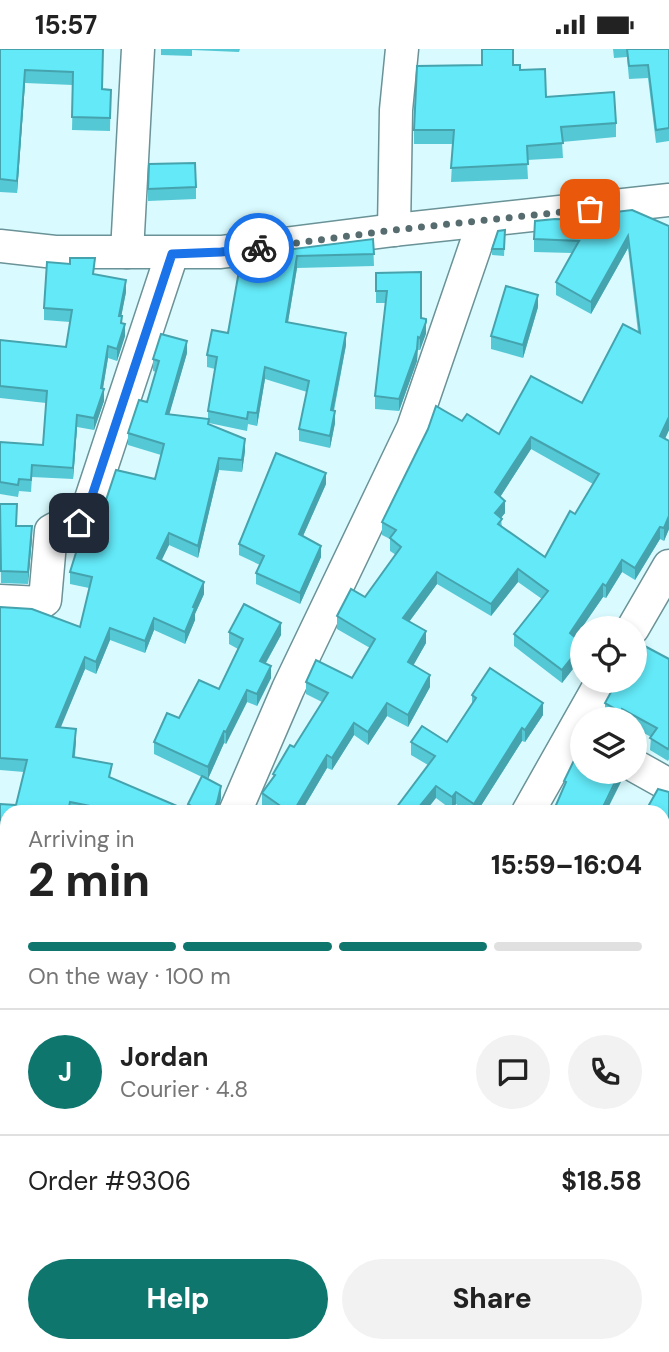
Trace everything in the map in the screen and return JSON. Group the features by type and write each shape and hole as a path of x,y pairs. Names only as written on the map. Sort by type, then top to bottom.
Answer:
{"street":[{"path":"127,252 138,49"},
{"path":"394,230 396,110 402,49"},
{"path":"0,246 55,252 221,252 669,200"},
{"path":"238,805 288,689 412,428 484,221"},
{"path":"0,601 41,603 47,594 51,531 56,527 79,523 85,517 172,254"},
{"path":"640,616 669,566"},
{"path":"532,805 570,745"},
{"path":"647,773 669,785"}],"building":[{"path":"0,49 103,49 102,89 111,90 110,118 72,117 73,72 25,70 17,181 0,179"},
{"path":"482,49 513,49 513,65 520,65 520,70 545,69 546,97 614,92 616,123 561,127 563,143 527,146 528,164 451,168 454,130 414,130 417,66 482,65"},
{"path":"627,49 669,49 669,128 656,130 648,65 629,66"},
{"path":"195,163 196,187 148,189 149,164"},
{"path":"632,210 669,226 669,417 660,436 669,441 669,516 664,528 660,527 635,568 622,560 606,586 603,584 581,616 570,616 570,660 562,670 514,634 548,591 518,569 491,604 437,572 403,618 426,631 408,662 430,675 408,715 387,703 368,732 354,723 332,758 327,755 297,805 279,805 262,793 275,775 273,774 290,745 294,747 328,693 306,682 316,660 352,678 375,639 337,616 351,589 365,597 401,547 390,538 396,530 382,522 428,429 436,406 462,421 467,414 499,434 531,376 582,403 623,324 640,333 628,236 591,302 556,282 579,241 534,239 535,221 591,220 590,215","holes":["531,437 599,474 575,514 570,511 545,557 498,524 502,519 495,513 505,501 495,492"]},
{"path":"505,230 504,249 492,249 498,231"},
{"path":"373,239 374,254 297,256 286,322 346,333 331,410 335,411 330,436 299,429 309,381 265,367 257,413 248,412 247,419 208,411 217,357 207,355 212,330 228,333 239,271 263,275 261,253"},
{"path":"70,258 95,258 93,274 126,280 119,316 122,316 121,323 125,324 117,349 108,346 101,388 104,389 94,418 77,415 73,468 32,465 31,480 19,479 18,485 0,482 0,442 43,445 47,391 0,386 0,340 66,347 72,310 44,308 47,262 70,264"},
{"path":"421,272 421,318 426,319 426,322 420,338 418,337 417,349 399,399 375,396 387,291 376,291 376,273"},
{"path":"506,286 538,295 523,345 491,336"},
{"path":"161,334 187,341 166,414 209,419 208,424 245,439 242,460 219,458 198,546 169,533 157,558 204,582 185,632 154,618 145,641 110,628 96,662 85,657 56,727 76,729 73,757 112,764 109,777 175,805 85,805 70,802 69,805 16,805 27,760 0,758 0,607 32,609 80,627 92,577 70,572 84,527 102,512 116,470 155,479 164,444 128,433 139,400 147,402 159,361 153,359"},
{"path":"276,453 326,473 299,534 321,546 300,593 256,573 264,556 239,544"},
{"path":"0,504 17,504 16,526 32,526 28,572 1,571"},
{"path":"244,604 281,623 260,661 271,666 257,694 247,690 208,767 154,742 167,713 179,718 199,680 219,689 243,639 229,632"},
{"path":"647,647 669,659 668,749 650,738 657,728 647,723 647,707 612,707 605,703 610,693 647,693"},
{"path":"490,668 543,703 525,730 522,728 474,804 456,792 452,797 436,786 421,805 398,805 435,756 411,742 422,726 447,742 476,698 472,695"},
{"path":"570,769 570,784 614,784 604,805 556,805 566,782 564,781"},
{"path":"202,776 221,786 216,805 188,804"},
{"path":"658,789 669,792 669,805 649,805"}],"way so far":[{"path":"259,248 590,209"}],"route":[{"path":"79,523 85,517 172,254 259,248"}]}
